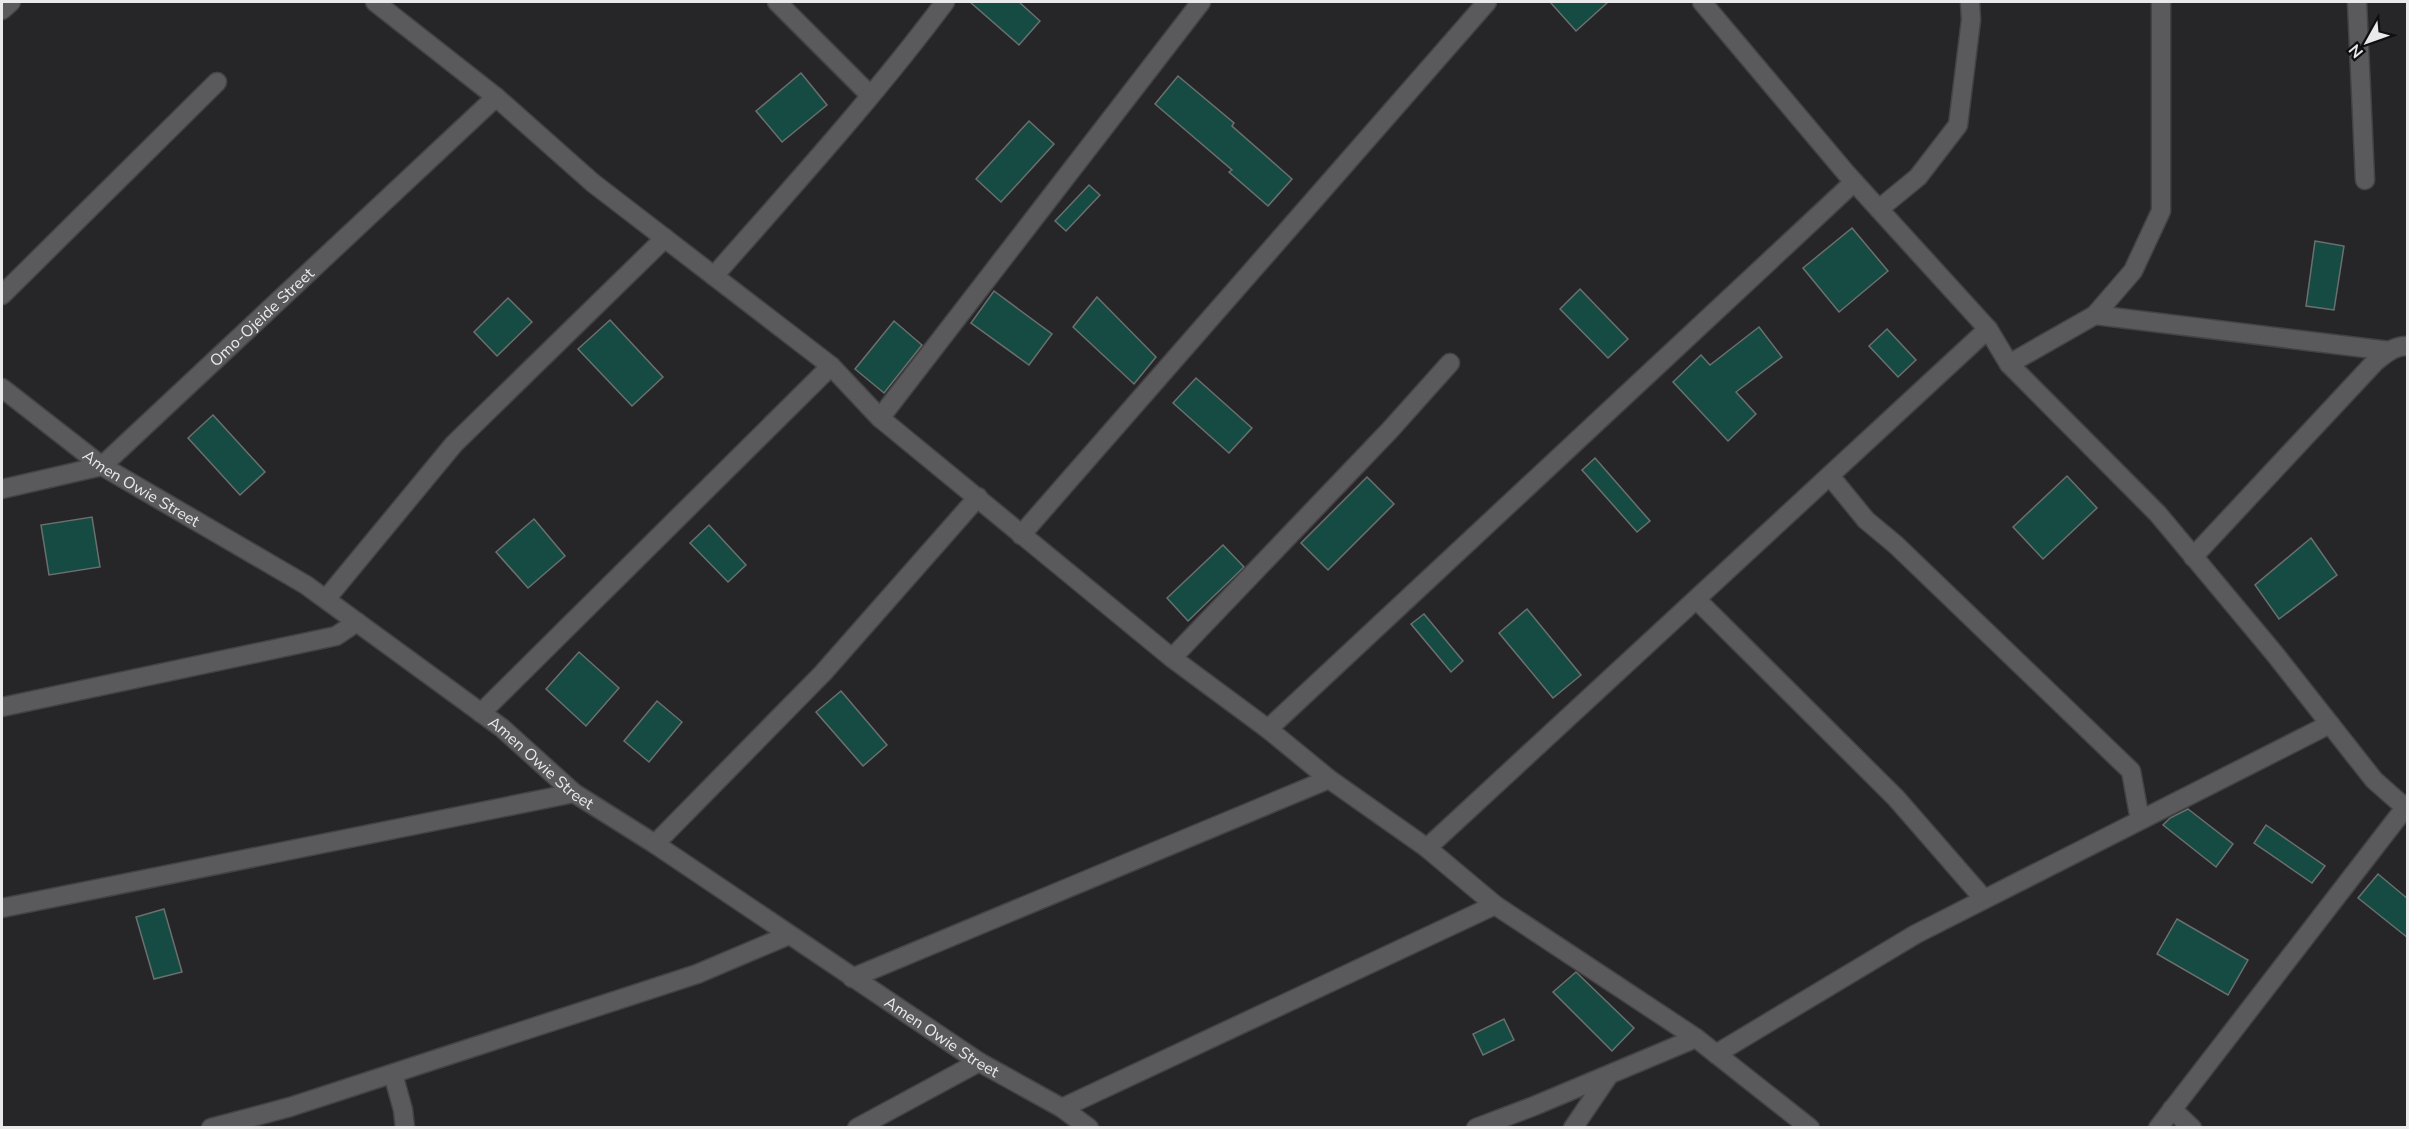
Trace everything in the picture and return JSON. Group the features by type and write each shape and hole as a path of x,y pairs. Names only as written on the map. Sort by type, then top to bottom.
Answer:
{"street":[{"path":"2,10 11,2"},
{"path":"375,2 496,97 593,183 831,366 880,418 1172,658 1268,729 1329,779 1427,848 1495,905 1696,1038 1810,1128"},
{"path":"777,2 870,95"},
{"path":"714,276 870,95 945,2"},
{"path":"880,418 1201,2"},
{"path":"1021,535 1487,2"},
{"path":"1702,2 1854,182 1988,329 2009,364 2158,514 2374,780 2407,807 2158,1128"},
{"path":"1880,209 1918,177 1958,125 1971,20 1970,2"},
{"path":"2009,364 2095,315 2133,271 2161,211 2161,2"},
{"path":"2357,2 2365,180"},
{"path":"2,295 217,82"},
{"name":"Omo-Ojeide Street","path":"102,466 496,97"},
{"path":"1268,729 1854,182"},
{"path":"326,599 454,444 665,238"},
{"path":"2095,315 2390,351"},
{"path":"1427,848 1988,329"},
{"path":"2193,556 2374,362 2401,345 2408,346"},
{"path":"1172,658 1390,430 1450,363"},
{"path":"482,713 831,366"},
{"name":"Amen Owie Street","path":"2,388 102,466 306,585 326,599 502,728 574,793 655,844 980,1062 1062,1108 1089,1128"},
{"path":"2,489 102,466"},
{"path":"1830,476 1866,520 1905,553 2131,771 2140,820"},
{"path":"655,844 823,673 978,497"},
{"path":"1697,600 1896,798 1984,899"},
{"path":"2,707 336,636 357,622"},
{"path":"1716,1054 1916,934 2330,724"},
{"path":"852,978 1329,779"},
{"path":"2,908 574,793"},
{"path":"1062,1108 1495,905"},
{"path":"211,1128 290,1107 697,974 789,935"},
{"path":"1476,1128 1696,1038"},
{"path":"856,1128 980,1062"},
{"path":"393,1074 403,1110 405,1128"},
{"path":"1573,1128 1609,1075"},
{"path":"2172,1109 2192,1128"}],"building":[{"path":"970,2 1019,2 1040,21 1019,45"},
{"path":"1550,2 1608,2 1576,31"},
{"path":"801,73 827,105 782,142 756,111"},
{"path":"1178,76 1234,123 1232,126 1292,179 1268,206 1229,172 1232,170 1155,104"},
{"path":"1029,121 1054,144 1001,202 976,179"},
{"path":"1089,185 1100,195 1066,231 1055,221"},
{"path":"1852,228 1888,271 1839,312 1803,268"},
{"path":"2315,241 2344,246 2334,310 2306,306"},
{"path":"1580,289 1628,339 1608,358 1560,309"},
{"path":"994,291 1052,334 1029,365 971,323"},
{"path":"1097,297 1156,357 1134,384 1073,327"},
{"path":"508,298 532,322 497,356 474,332"},
{"path":"610,320 663,377 632,406 578,349"},
{"path":"894,321 922,345 884,393 855,369"},
{"path":"1759,327 1782,357 1736,392 1756,414 1728,441 1673,382 1701,355 1710,365"},
{"path":"1887,329 1916,360 1898,377 1869,346"},
{"path":"1196,378 1252,428 1229,453 1173,403"},
{"path":"213,415 265,472 240,495 188,438"},
{"path":"1595,458 1650,521 1637,532 1582,470"},
{"path":"2067,476 2097,508 2043,559 2013,527"},
{"path":"1367,477 1394,504 1328,570 1301,543"},
{"path":"92,517 100,567 49,575 41,525"},
{"path":"534,519 565,556 528,588 496,552"},
{"path":"709,525 746,565 728,582 690,543"},
{"path":"2311,538 2337,575 2279,619 2255,585"},
{"path":"1223,545 1244,567 1188,621 1167,598"},
{"path":"1527,609 1581,675 1553,698 1499,633"},
{"path":"1424,614 1463,661 1451,672 1411,624"},
{"path":"579,652 619,688 586,726 546,689"},
{"path":"841,691 887,745 863,766 816,712"},
{"path":"657,701 682,722 649,762 624,741"},
{"path":"2188,809 2233,844 2216,867 2163,825 2170,818"},
{"path":"2266,825 2325,866 2312,883 2254,843"},
{"path":"2378,874 2408,899 2408,938 2358,898"},
{"path":"164,909 182,972 154,979 136,917"},
{"path":"2177,919 2248,960 2228,995 2157,954"},
{"path":"1576,972 1634,1028 1612,1051 1553,992"},
{"path":"1504,1019 1514,1040 1483,1055 1473,1034"}]}
